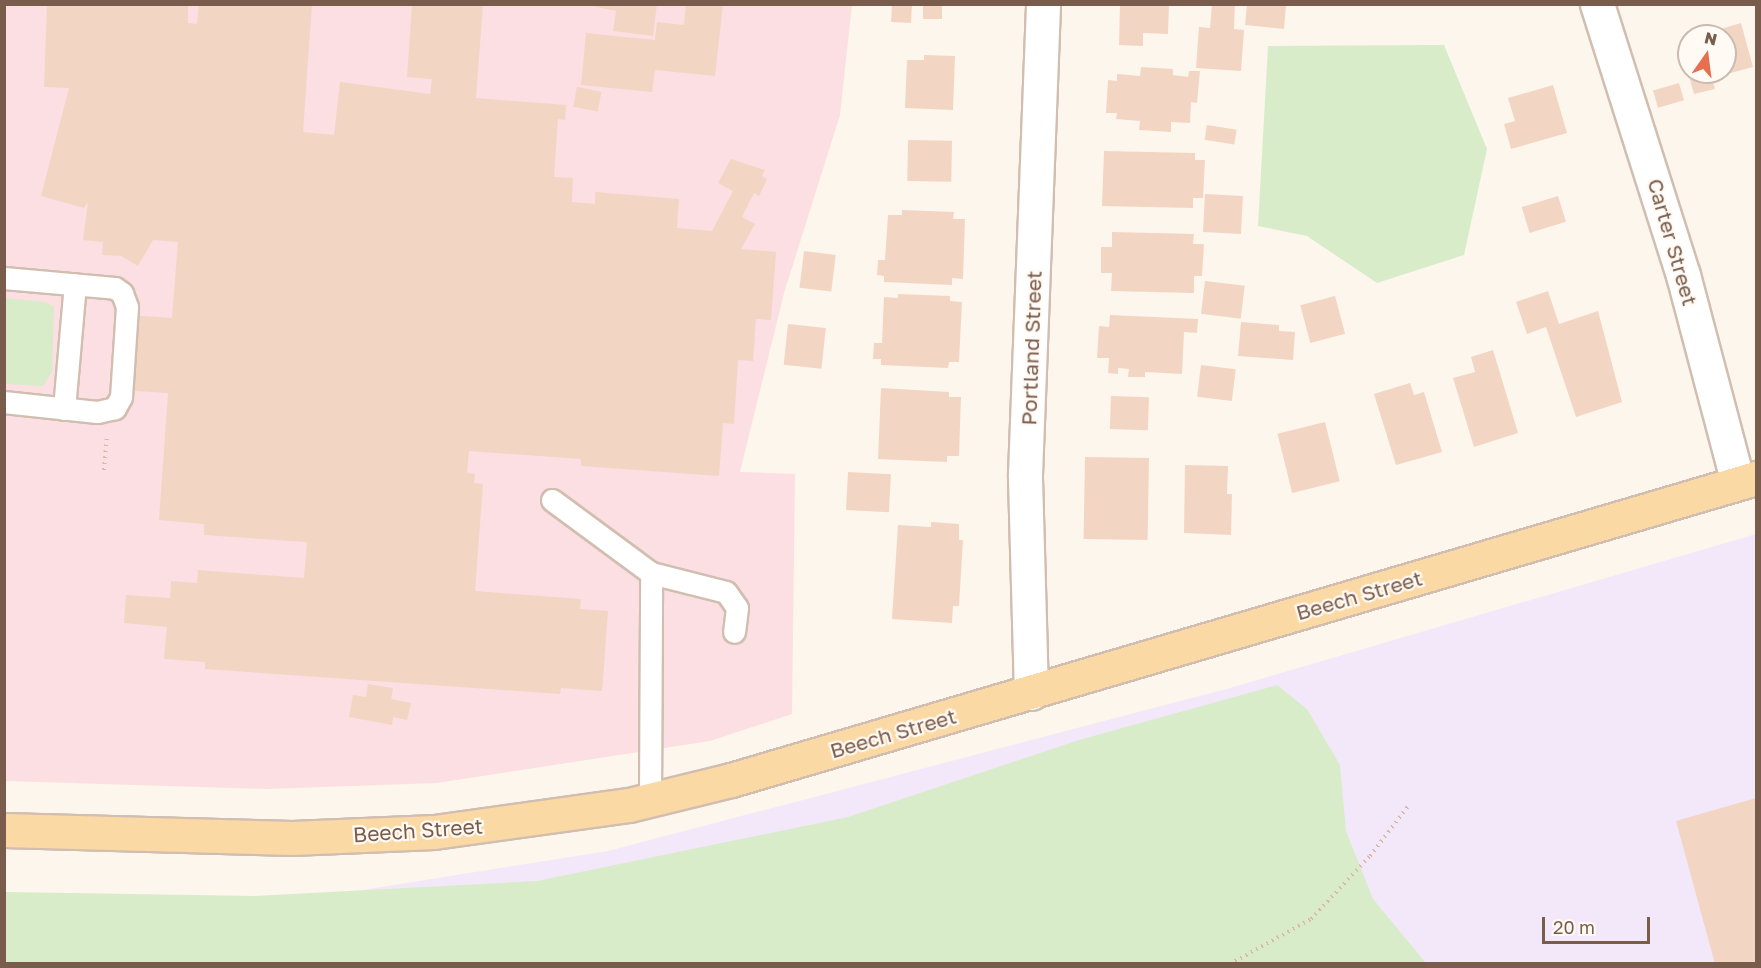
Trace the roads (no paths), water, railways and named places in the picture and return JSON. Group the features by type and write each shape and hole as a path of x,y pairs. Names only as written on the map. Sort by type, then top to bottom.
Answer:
{"main road":[{"name":"Beech Street","path":"4,830 292,838 434,832 552,818 650,799 731,780 1748,481"}],"street":[{"name":"Portland Street","path":"1031,693 1025,474 1043,4"},
{"name":"Carter Street","path":"1597,4 1748,481"}],"lane":[{"path":"4,278 115,288 126,299 121,397 115,408 106,412 4,402"},
{"path":"64,409 75,284"},
{"path":"552,500 651,573 726,592 737,608 734,632"},
{"path":"650,799 651,573"}]}
